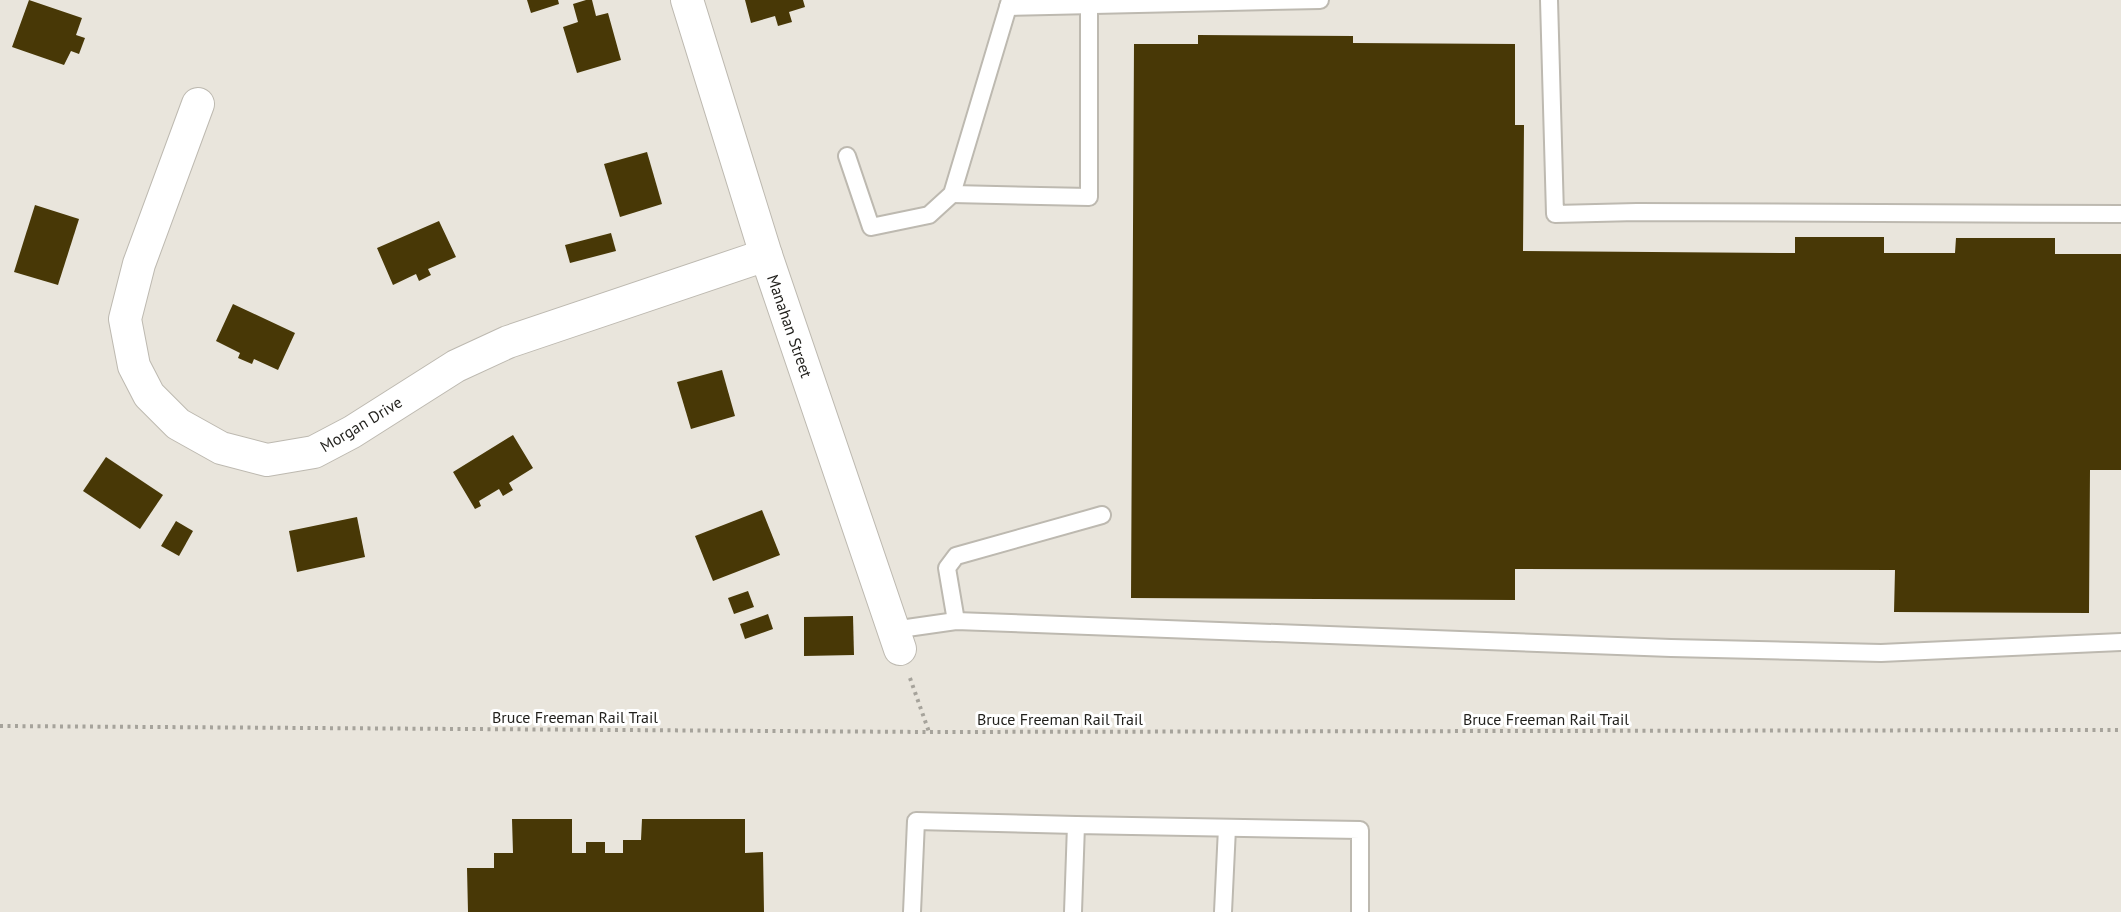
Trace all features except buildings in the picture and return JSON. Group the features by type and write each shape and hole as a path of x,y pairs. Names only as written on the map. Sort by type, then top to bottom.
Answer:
{"street":[{"name":"Manahan Street","path":"687,0 766,255 897,640"},
{"name":"Morgan Drive","path":"198,104 139,264 125,319 134,366 149,395 178,424 221,448 267,460 314,452 352,432 456,366 508,342 766,255"}],"lane":[{"path":"847,156 870,227 929,215 952,194 1009,3 1089,5 1320,0"},
{"path":"1549,0 1555,214 1636,212 2121,214"},
{"path":"952,194 1089,197 1089,5"},
{"path":"956,621 947,568 956,556 1102,515"},
{"path":"897,640 956,621 1671,648 1881,653 2121,642"},
{"path":"912,912 916,821 1360,830 1360,912"},
{"path":"1074,912 1076,825"},
{"path":"1223,912 1227,828"}],"path":[{"path":"897,640 929,732"},
{"name":"Bruce Freeman Rail Trail","path":"0,726 929,732 2121,730"}]}
